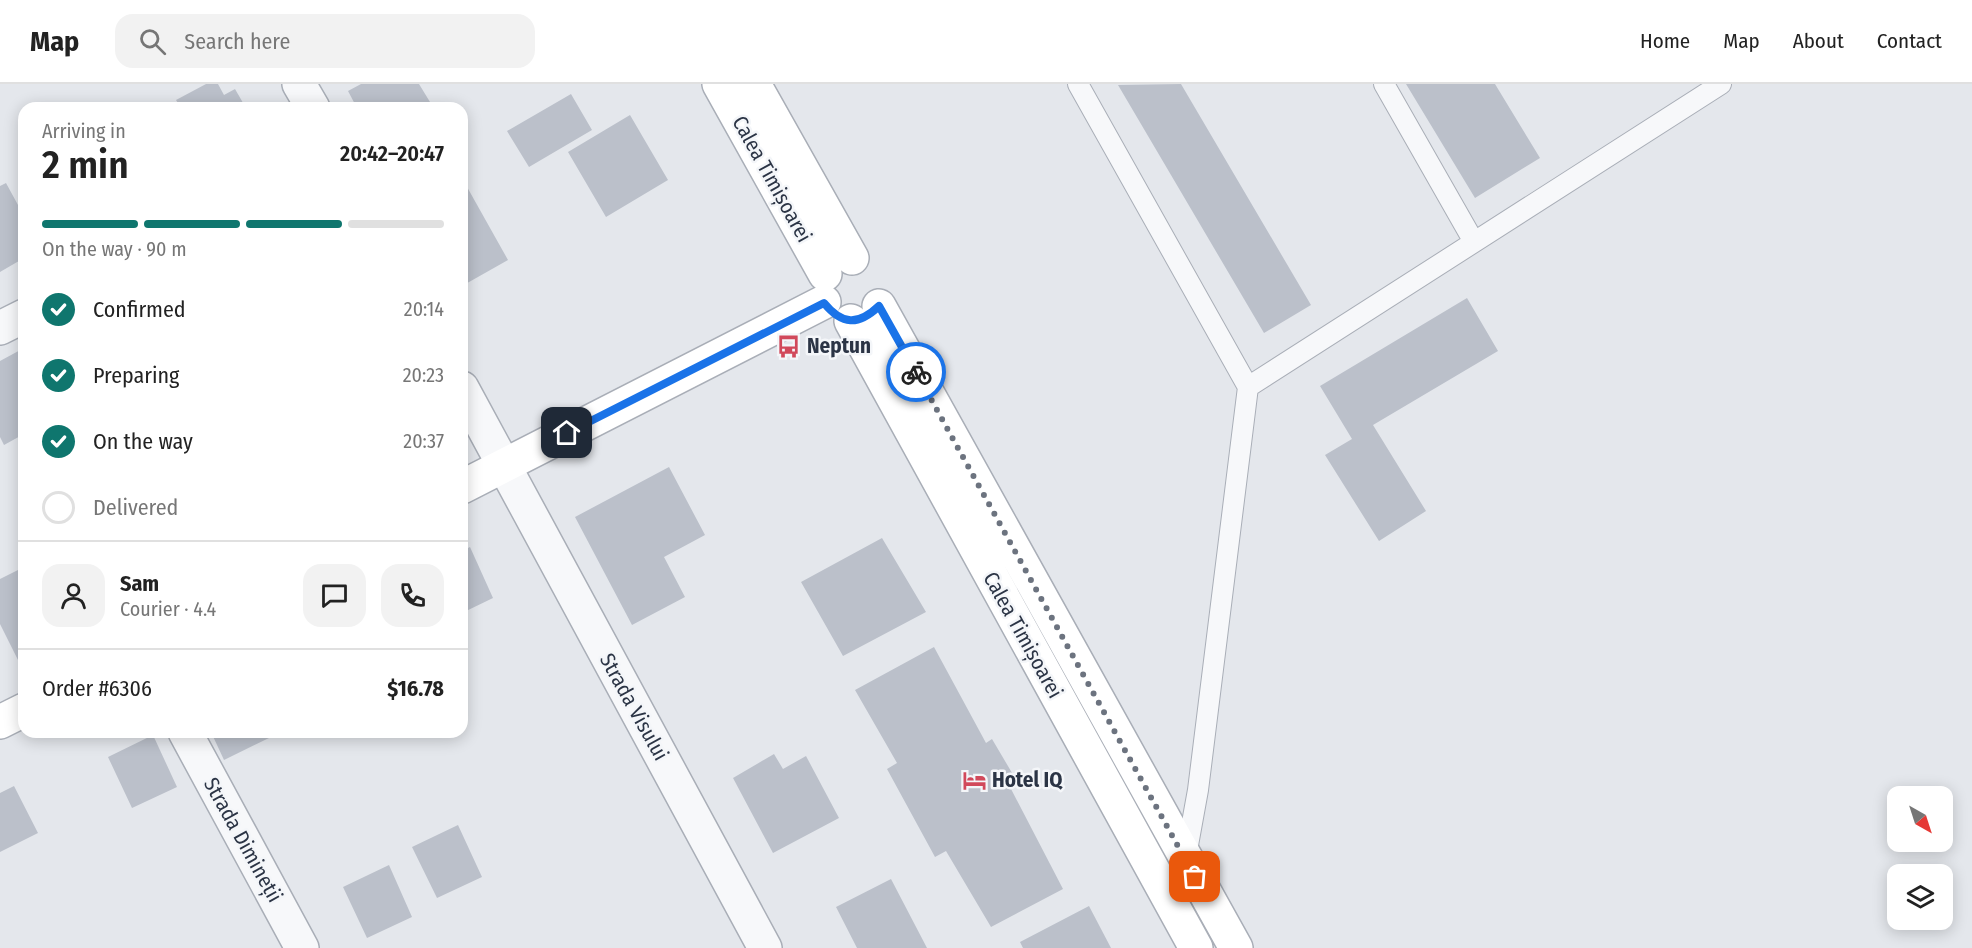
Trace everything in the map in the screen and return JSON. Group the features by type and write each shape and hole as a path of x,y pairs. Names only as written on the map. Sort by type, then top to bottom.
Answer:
{"main road":[{"name":"Calea Timișoarei","path":"718,84 834,278"},
{"name":"Calea Timișoarei","path":"754,84 834,278"},
{"path":"468,484 834,278 868,262 880,274 884,290 865,314 834,315 834,278"},
{"name":"Calea Timișoarei","path":"865,314 1236,948"},
{"name":"Calea Timișoarei","path":"865,314 1196,948"},
{"path":"0,722 18,713"}],"street":[{"path":"299,84 310,102"},
{"path":"0,328 18,319"},
{"name":"Strada Visului","path":"468,399 765,948"},
{"name":"Strada Dimineții","path":"188,738 302,948"}],"lane":[{"path":"1078,84 1248,387 1198,789 1185,859"},
{"path":"1384,84 1474,242"},
{"path":"1248,387 1721,84"}],"building":[{"path":"206,84 218,84 224,95 235,89 243,102 177,102 176,100"},
{"path":"361,84 419,84 430,102 354,102 348,91"},
{"path":"1181,84 1311,305 1264,333 1118,85"},
{"path":"1406,84 1495,84 1540,158 1475,198"},
{"path":"571,94 592,130 529,167 507,131"},
{"path":"630,115 668,180 606,217 568,152"},
{"path":"6,183 18,205 18,262 0,272 0,186"},
{"path":"468,189 508,260 468,283"},
{"path":"1467,298 1498,351 1373,425 1426,511 1379,541 1325,455 1352,439 1320,386"},
{"path":"18,351 18,437 4,445 0,437 0,361"},
{"path":"669,467 705,535 664,557 685,597 632,625 575,517"},
{"path":"882,538 926,612 843,656 801,582"},
{"path":"470,547 493,598 468,610 468,548"},
{"path":"18,570 18,660 0,624 0,579"},
{"path":"934,647 986,743 992,739 1018,783 1010,787 1063,889 991,927 946,851 935,857 887,769 897,763 855,690"},
{"path":"147,738 154,738 177,787 132,808 108,757"},
{"path":"214,738 269,738 224,760"},
{"path":"774,754 783,769 806,756 839,818 773,853 733,778"},
{"path":"14,786 38,833 0,852 0,793"},
{"path":"458,825 482,877 437,898 412,847"},
{"path":"389,865 412,917 367,938 343,887"},
{"path":"891,879 927,948 857,948 836,907"},
{"path":"1089,906 1111,948 1023,948 1020,942"}],"way so far":[{"path":"916,372 1195,877"}],"place":[{"name":"Neptun","path":"789,346"},
{"name":"Hotel IQ","path":"974,780"}],"route":[{"path":"567,433 824,303 834,315 851,321 867,317 879,306 916,372"}]}
